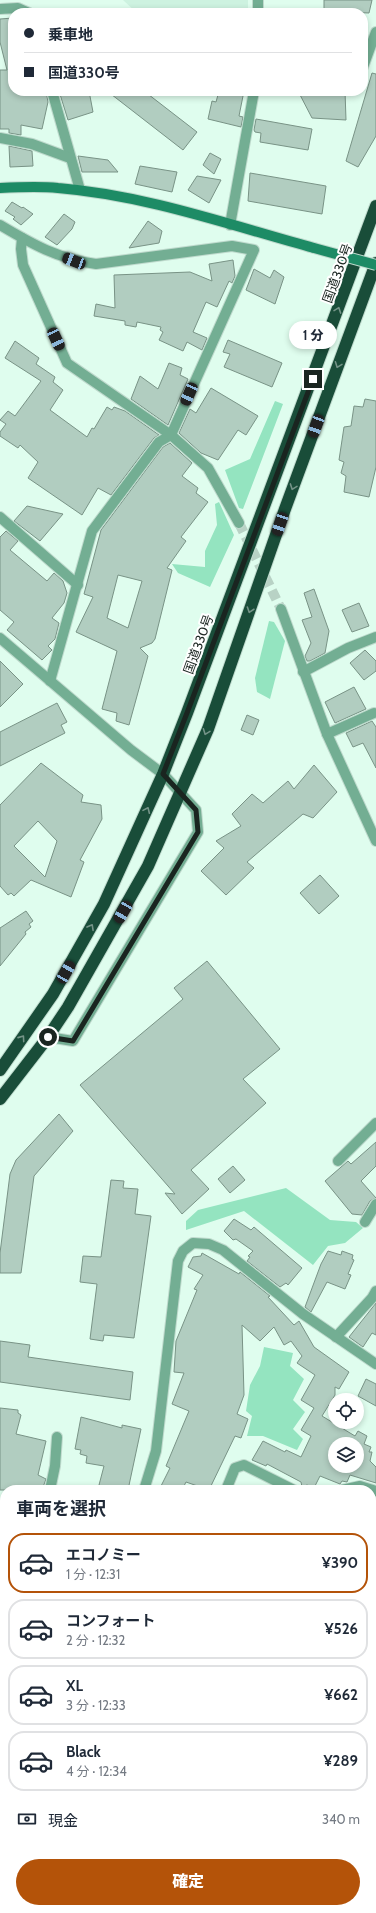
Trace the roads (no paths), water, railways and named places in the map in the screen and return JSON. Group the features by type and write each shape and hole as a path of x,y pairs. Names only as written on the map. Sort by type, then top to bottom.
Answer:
{"highway":[{"name":"国道330号","path":"0,1070 53,994 104,904 163,774 190,706 376,206"},
{"path":"0,1099 48,1037 68,1007 148,866 208,729 288,502 376,264"}],"street":[{"path":"368,54 376,32"},
{"path":"53,96 80,190"},
{"path":"230,225 253,96"},
{"path":"0,138 32,144 70,158"},
{"path":"0,188 56,188 80,190 154,204 376,264"},
{"path":"0,225 49,252 74,261 96,264 151,258 232,246 254,250 171,434 159,442 92,532 50,681"},
{"path":"22,238 21,249 24,265 66,363 171,434 208,468 239,523"},
{"path":"0,517 78,585"},
{"path":"281,609 327,734 376,841"},
{"path":"303,672 348,648 376,637"},
{"path":"0,638 131,750 163,774 196,810 198,832 73,1041 48,1037"},
{"path":"327,734 374,713"},
{"path":"338,1161 376,1124"},
{"path":"365,1222 376,1204"},
{"path":"146,1485 156,1451 178,1261 183,1251 193,1243 209,1244 223,1250 303,1314 376,1364"},
{"path":"336,1337 372,1298 376,1291"},
{"path":"51,1485 58,1437"},
{"path":"228,1485 235,1468 244,1465 275,1485"}],"tunnel":[{"path":"239,523 281,609"}]}
